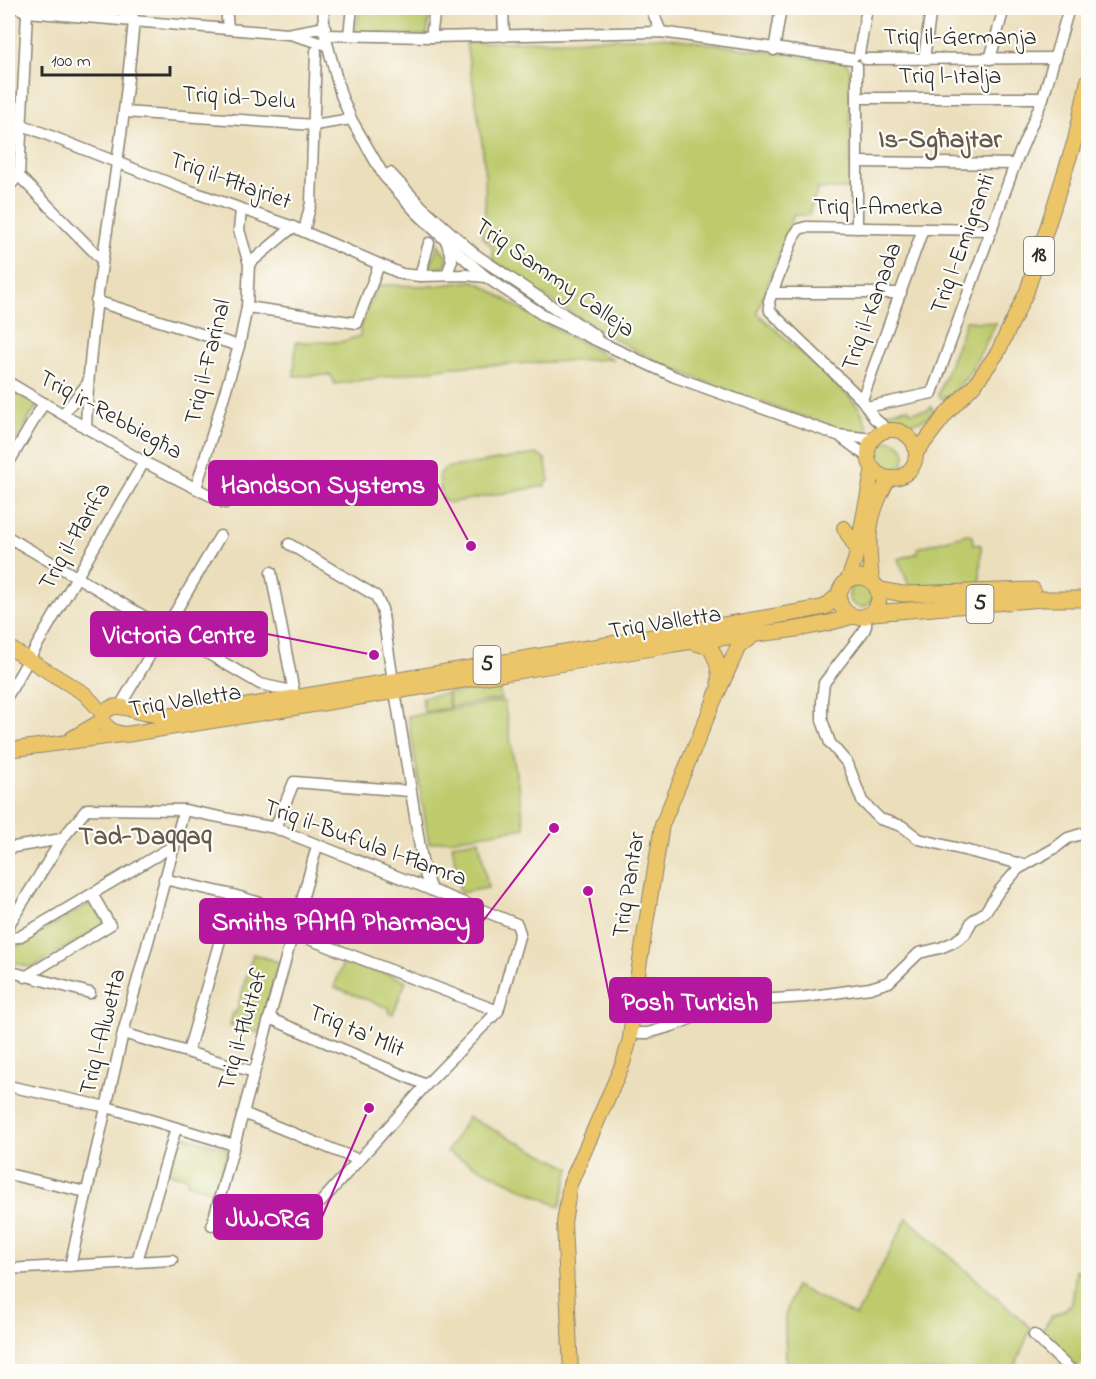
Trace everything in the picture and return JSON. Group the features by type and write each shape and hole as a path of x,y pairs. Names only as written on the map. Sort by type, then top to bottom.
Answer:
{"highway":[{"name":"5","path":"839,595 841,588 848,580 863,577 875,585 903,594 1089,591"},
{"path":"839,595 842,608 862,615 879,598 875,585"},
{"name":"Triq Valletta","path":"839,595 825,607 805,611 394,686 121,735 109,730 103,717 112,707 120,706 154,716 167,717 394,686 754,634 839,621 862,615"},
{"name":"5","path":"862,615 1043,599 1089,599"},
{"path":"716,696 738,647 754,634"},
{"path":"691,642 710,647 716,657 720,674 716,696"}],"main road":[{"name":"18","path":"875,585 869,534 874,506 895,477 912,468 916,454 928,435 976,383 998,352 1027,291 1075,140 1089,80"},
{"name":"18","path":"906,435 922,429 947,413"},
{"path":"848,580 857,550 862,521 871,463 869,451 880,435 906,435 912,441 916,454"},
{"path":"871,463 880,475 895,477"},
{"path":"8,646 85,694 103,717 68,741"},
{"name":"Triq Pantar","path":"571,1371 564,1223 570,1184 623,1063 631,1033 636,986 662,825 716,696"},
{"path":"8,750 121,735"}],"street":[{"path":"86,428 87,384 96,301 124,112 134,21 130,8"},
{"path":"226,8 228,28"},
{"name":"Triq Sammy Calleja","path":"323,8 334,76 351,119 384,176 447,242 632,359"},
{"path":"349,35 352,8"},
{"path":"431,37 435,8"},
{"path":"503,8 504,36"},
{"path":"651,8 662,32"},
{"path":"774,50 781,8"},
{"path":"857,228 858,59 867,8"},
{"path":"924,59 931,8"},
{"path":"990,59 1005,8"},
{"name":"Triq l-Emigranti","path":"865,403 932,393 1015,164 1043,98 1069,8"},
{"path":"8,187 19,176 23,10 134,21 326,35"},
{"name":"Triq il-Ġermanja","path":"326,35 431,37 662,32 774,50 858,59 1056,58"},
{"path":"287,33 326,35"},
{"path":"304,231 311,203 316,51"},
{"name":"Triq l-Italja","path":"858,98 1043,98"},
{"name":"Triq id-Delu","path":"124,112 314,125 351,119"},
{"name":"Triq il-Ħtajriet","path":"8,116 20,124 116,162 241,210 304,231 402,274 486,277"},
{"path":"1075,140 1089,127"},
{"name":"Triq Sammy Calleja","path":"374,159 486,277 546,317 632,359 675,377 837,435 880,435"},
{"path":"857,162 1015,164"},
{"path":"19,176 101,259"},
{"name":"Triq il-Farinal","path":"196,488 239,346 247,308 249,264 239,230 241,210"},
{"path":"249,264 293,227"},
{"name":"Triq l-Amerka","path":"772,293 794,236 800,229 806,227 992,230"},
{"name":"Triq il-Kanada","path":"865,403 923,229"},
{"path":"447,242 452,260 447,274 459,272 469,257"},
{"path":"420,276 429,243"},
{"path":"247,308 357,323 379,265"},
{"path":"880,435 865,403 773,315 769,306 772,293 901,294"},
{"path":"96,301 239,346"},
{"name":"Triq ir-Rebbiegħa","path":"8,382 144,462 225,503"},
{"path":"63,414 87,384"},
{"path":"8,464 44,403"},
{"name":"Triq Sammy Calleja","path":"837,435 871,463"},
{"name":"Triq il-Ħarifa","path":"8,695 144,462"},
{"path":"120,706 220,536"},
{"path":"8,537 260,684 287,690 295,698"},
{"path":"289,544 376,596 382,609 410,791 425,874 431,890"},
{"path":"271,572 295,698"},
{"path":"862,615 866,626 824,684 822,700 822,720 830,743 848,764 862,801 880,819 902,826 919,839 1022,867"},
{"path":"260,684 263,703"},
{"path":"275,828 294,782 410,791"},
{"name":"Triq il-Bufula l-Ħamra","path":"62,839 87,809 184,810 275,828 517,924 520,933 498,1011"},
{"name":"Triq l-Alwetta","path":"70,1266 123,1033 184,810"},
{"path":"631,1033 648,1033 672,1026 742,1000 805,997 870,988 889,982 919,953 954,942 965,934 972,921 985,912 999,891 1022,867 1068,838 1089,832"},
{"path":"8,848 62,839"},
{"path":"8,926 62,839"},
{"path":"8,938 19,937 173,846"},
{"name":"Triq il-Ħuttaf","path":"212,1225 317,846"},
{"path":"413,883 425,874"},
{"path":"164,879 233,895 298,914"},
{"path":"25,977 110,925 92,894"},
{"path":"188,1052 233,895"},
{"path":"8,902 19,908"},
{"path":"293,933 498,1011 426,1085 321,1202"},
{"path":"8,971 90,993"},
{"name":"Triq ta' Mlit","path":"269,1018 426,1085"},
{"path":"123,1033 254,1072"},
{"path":"8,1086 107,1107 234,1145"},
{"path":"243,1113 359,1160"},
{"path":"138,1261 176,1128"},
{"path":"8,1174 86,1192"},
{"path":"8,1269 172,1260"},
{"path":"1034,1335 1073,1371"}],"green space":[{"path":"360,8 430,8 427,35 355,33"},
{"path":"664,37 847,63 850,72 851,189 818,189 808,216 794,214 757,313 849,396 860,409 868,428 867,432 850,433 730,392 661,363 596,328 493,261 492,247 482,236 485,213 484,165 466,43"},
{"path":"438,244 448,259 444,267 432,269 430,267"},
{"path":"472,281 612,359 453,367 335,384 331,375 294,376 296,342 341,342 360,336 360,327 377,285 435,286"},
{"path":"966,321 996,323 970,373 948,398 945,396 942,399 938,395"},
{"path":"8,388 37,405 8,455"},
{"path":"931,407 934,411 930,415 920,421 910,423 893,423 886,412 908,408 910,412 927,410"},
{"path":"890,441 900,446 905,456 900,466 890,471 880,466 875,456 880,446"},
{"path":"536,454 545,459 549,480 544,486 449,503 442,499 439,475 445,468"},
{"path":"967,534 972,535 973,544 981,545 980,586 910,588 898,559 918,553 917,548"},
{"path":"861,583 870,586 873,595 870,604 861,607 852,604 849,595 852,586"},
{"path":"499,685 501,699 450,707 448,693"},
{"path":"447,693 449,708 424,712 422,697"},
{"path":"504,701 525,828 429,843 408,716"},
{"path":"479,840 488,888 460,893 452,844"},
{"path":"92,902 105,924 32,968 8,961 8,948 16,947"},
{"path":"253,954 279,962 259,1033 230,1025 233,1012 236,1013"},
{"path":"345,958 406,981 393,1014 388,1012 389,1008 334,987"},
{"path":"468,1117 570,1168 560,1207 447,1152"},
{"path":"177,1134 228,1149 216,1192 187,1183 188,1178 166,1172"},
{"path":"907,1218 1031,1328 1013,1371 786,1371 785,1316 795,1286 856,1316"},
{"path":"1076,1269 1088,1277 1088,1355 1076,1367 1038,1336 1052,1316 1063,1311 1072,1303"}],"place":[{"name":"HandsOn Systems","path":"471,546"},
{"name":"Victoria Centre","path":"374,655"},
{"name":"Smiths PAMA Pharmacy","path":"554,828"},
{"name":"Posh Turkish","path":"588,891"},
{"name":"JW.ORG","path":"369,1108"}],"district":[{"name":"Is-Sgħajtar","path":"940,140"},
{"name":"Tad-Daqqaq","path":"145,838"}]}
